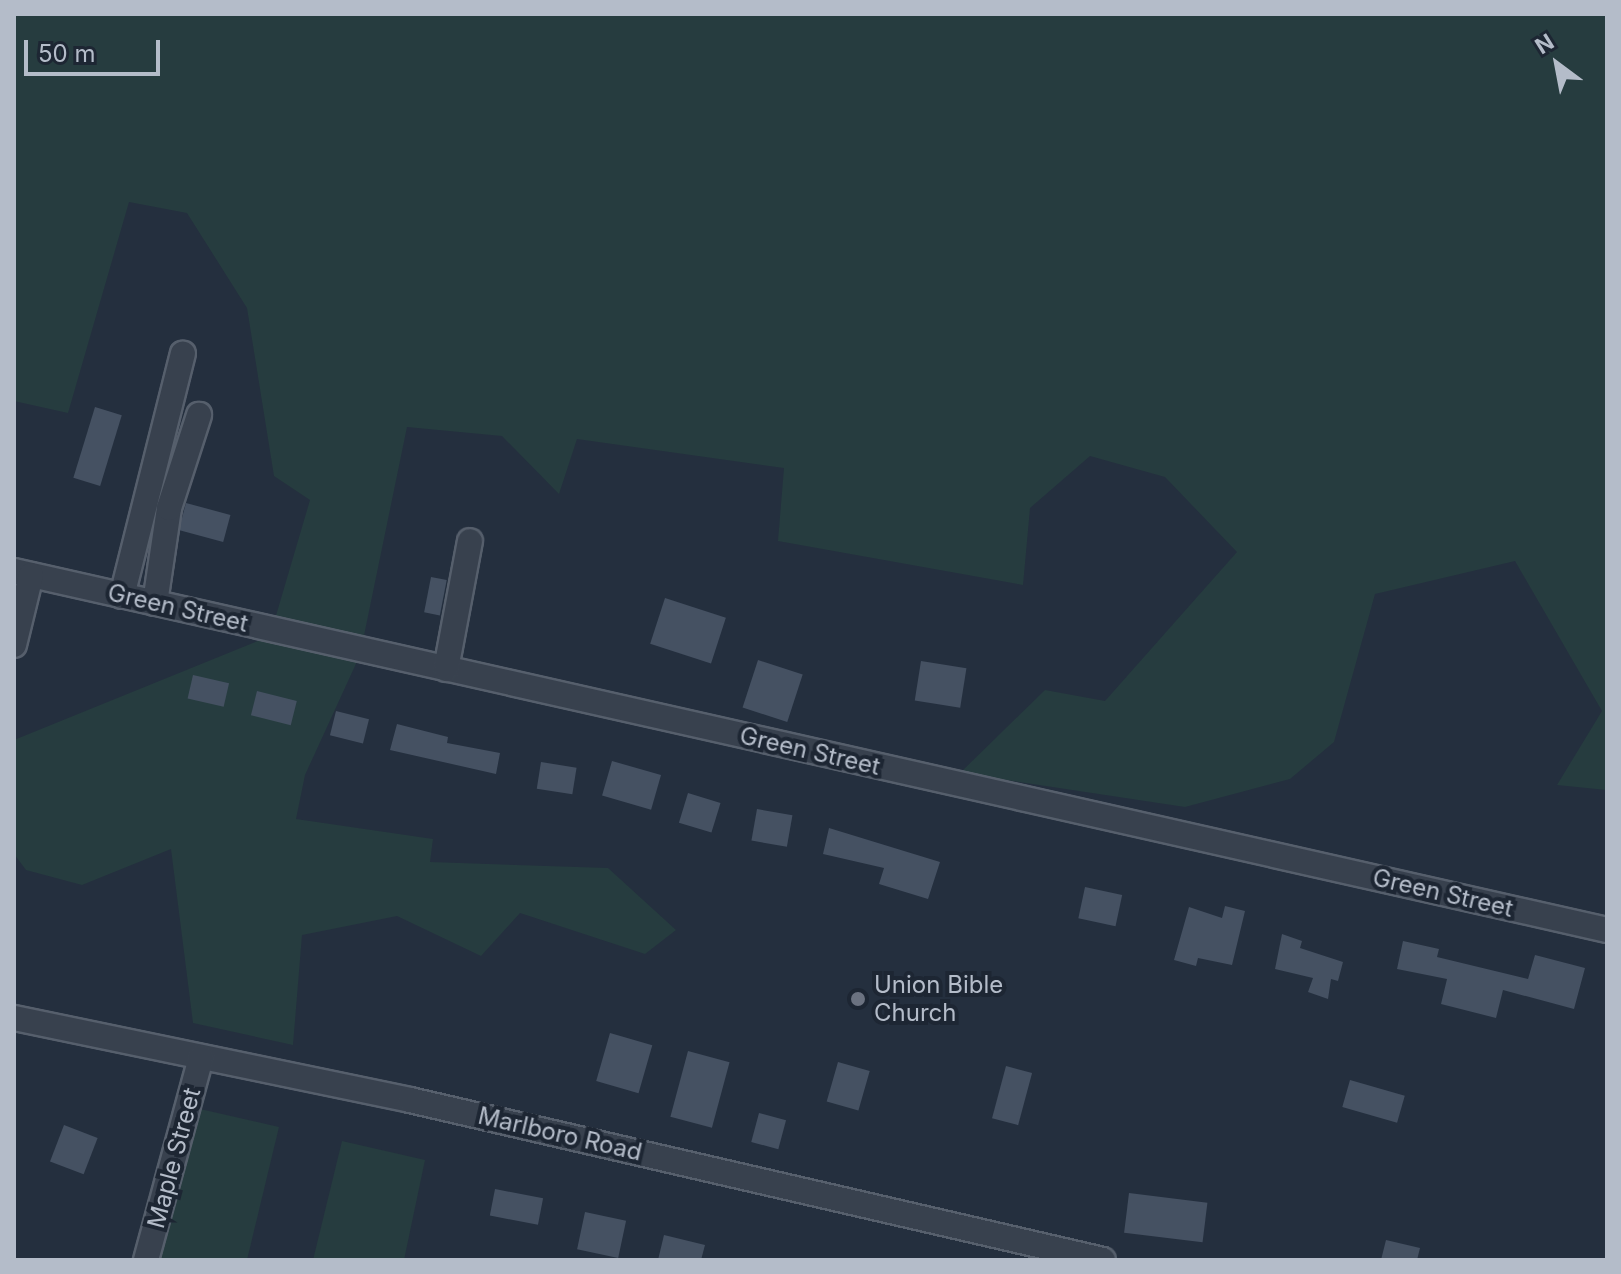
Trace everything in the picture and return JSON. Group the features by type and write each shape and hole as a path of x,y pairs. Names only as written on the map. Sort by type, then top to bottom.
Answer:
{"street":[{"path":"122,596 183,354"},
{"path":"155,603 169,508 199,415"},
{"path":"446,669 470,541"},
{"path":"14,645 23,573"},
{"name":"Green Street","path":"23,573 1607,930"},
{"name":"Marlboro Road","path":"14,1018 201,1057 1103,1260"},
{"name":"Maple Street","path":"146,1260 201,1057"}],"green space":[{"path":"14,14 1607,14 1607,790 1557,785 1602,711 1515,561 1375,594 1334,742 1290,779 1185,807 960,773 1045,690 1105,701 1237,552 1165,477 1090,456 1030,508 1023,585 778,541 784,468 577,439 559,494 502,436 407,427 360,655 305,775 296,819 433,839 430,862 608,868 676,930 645,954 520,913 481,956 397,916 302,935 293,1045 193,1023 171,849 82,885 26,870 14,854 14,740 270,636 310,500 274,476 247,308 187,213 129,202 68,413 14,401"},
{"path":"187,1106 279,1127 247,1260 149,1260"},
{"path":"342,1141 425,1160 404,1260 313,1260"}],"building":[{"path":"95,407 122,415 100,486 73,478"},
{"path":"186,503 230,515 223,542 179,530"},
{"path":"431,577 447,580 440,615 424,612"},
{"path":"665,598 726,618 711,663 650,644"},
{"path":"758,660 803,675 787,722 743,708"},
{"path":"921,661 966,668 960,708 915,701"},
{"path":"193,675 229,683 224,707 188,698"},
{"path":"257,691 297,701 291,725 251,715"},
{"path":"336,711 369,719 363,743 330,735"},
{"path":"397,724 448,737 447,743 500,753 496,774 390,750"},
{"path":"612,761 661,775 651,810 602,796"},
{"path":"541,762 577,768 572,794 537,789"},
{"path":"688,793 721,803 711,833 679,823"},
{"path":"757,809 792,815 787,847 751,841"},
{"path":"829,828 940,862 928,899 879,884 884,868 823,854"},
{"path":"1085,887 1122,895 1116,926 1078,918"},
{"path":"1225,906 1245,911 1232,965 1198,958 1196,966 1174,960 1189,907 1222,918"},
{"path":"1282,934 1302,941 1300,948 1343,962 1338,981 1331,979 1328,999 1308,992 1313,978 1275,969"},
{"path":"1403,941 1439,949 1437,957 1528,979 1535,955 1585,968 1574,1009 1503,990 1496,1018 1441,1004 1447,979 1397,969"},
{"path":"610,1033 652,1045 639,1093 596,1081"},
{"path":"688,1051 730,1062 712,1128 670,1117"},
{"path":"838,1062 870,1071 858,1111 827,1101"},
{"path":"1006,1066 1032,1073 1018,1125 992,1118"},
{"path":"1350,1080 1405,1096 1397,1123 1342,1107"},
{"path":"759,1113 786,1120 778,1149 751,1142"},
{"path":"64,1125 98,1138 84,1174 50,1161"},
{"path":"495,1189 543,1198 538,1225 490,1216"},
{"path":"1129,1193 1207,1203 1203,1242 1124,1233"},
{"path":"585,1212 626,1221 618,1258 577,1249"},
{"path":"664,1235 705,1245 701,1260 658,1260"},
{"path":"1386,1240 1420,1248 1417,1260 1381,1260"}],"place":[{"name":"Union Bible Church","path":"858,999"}]}
